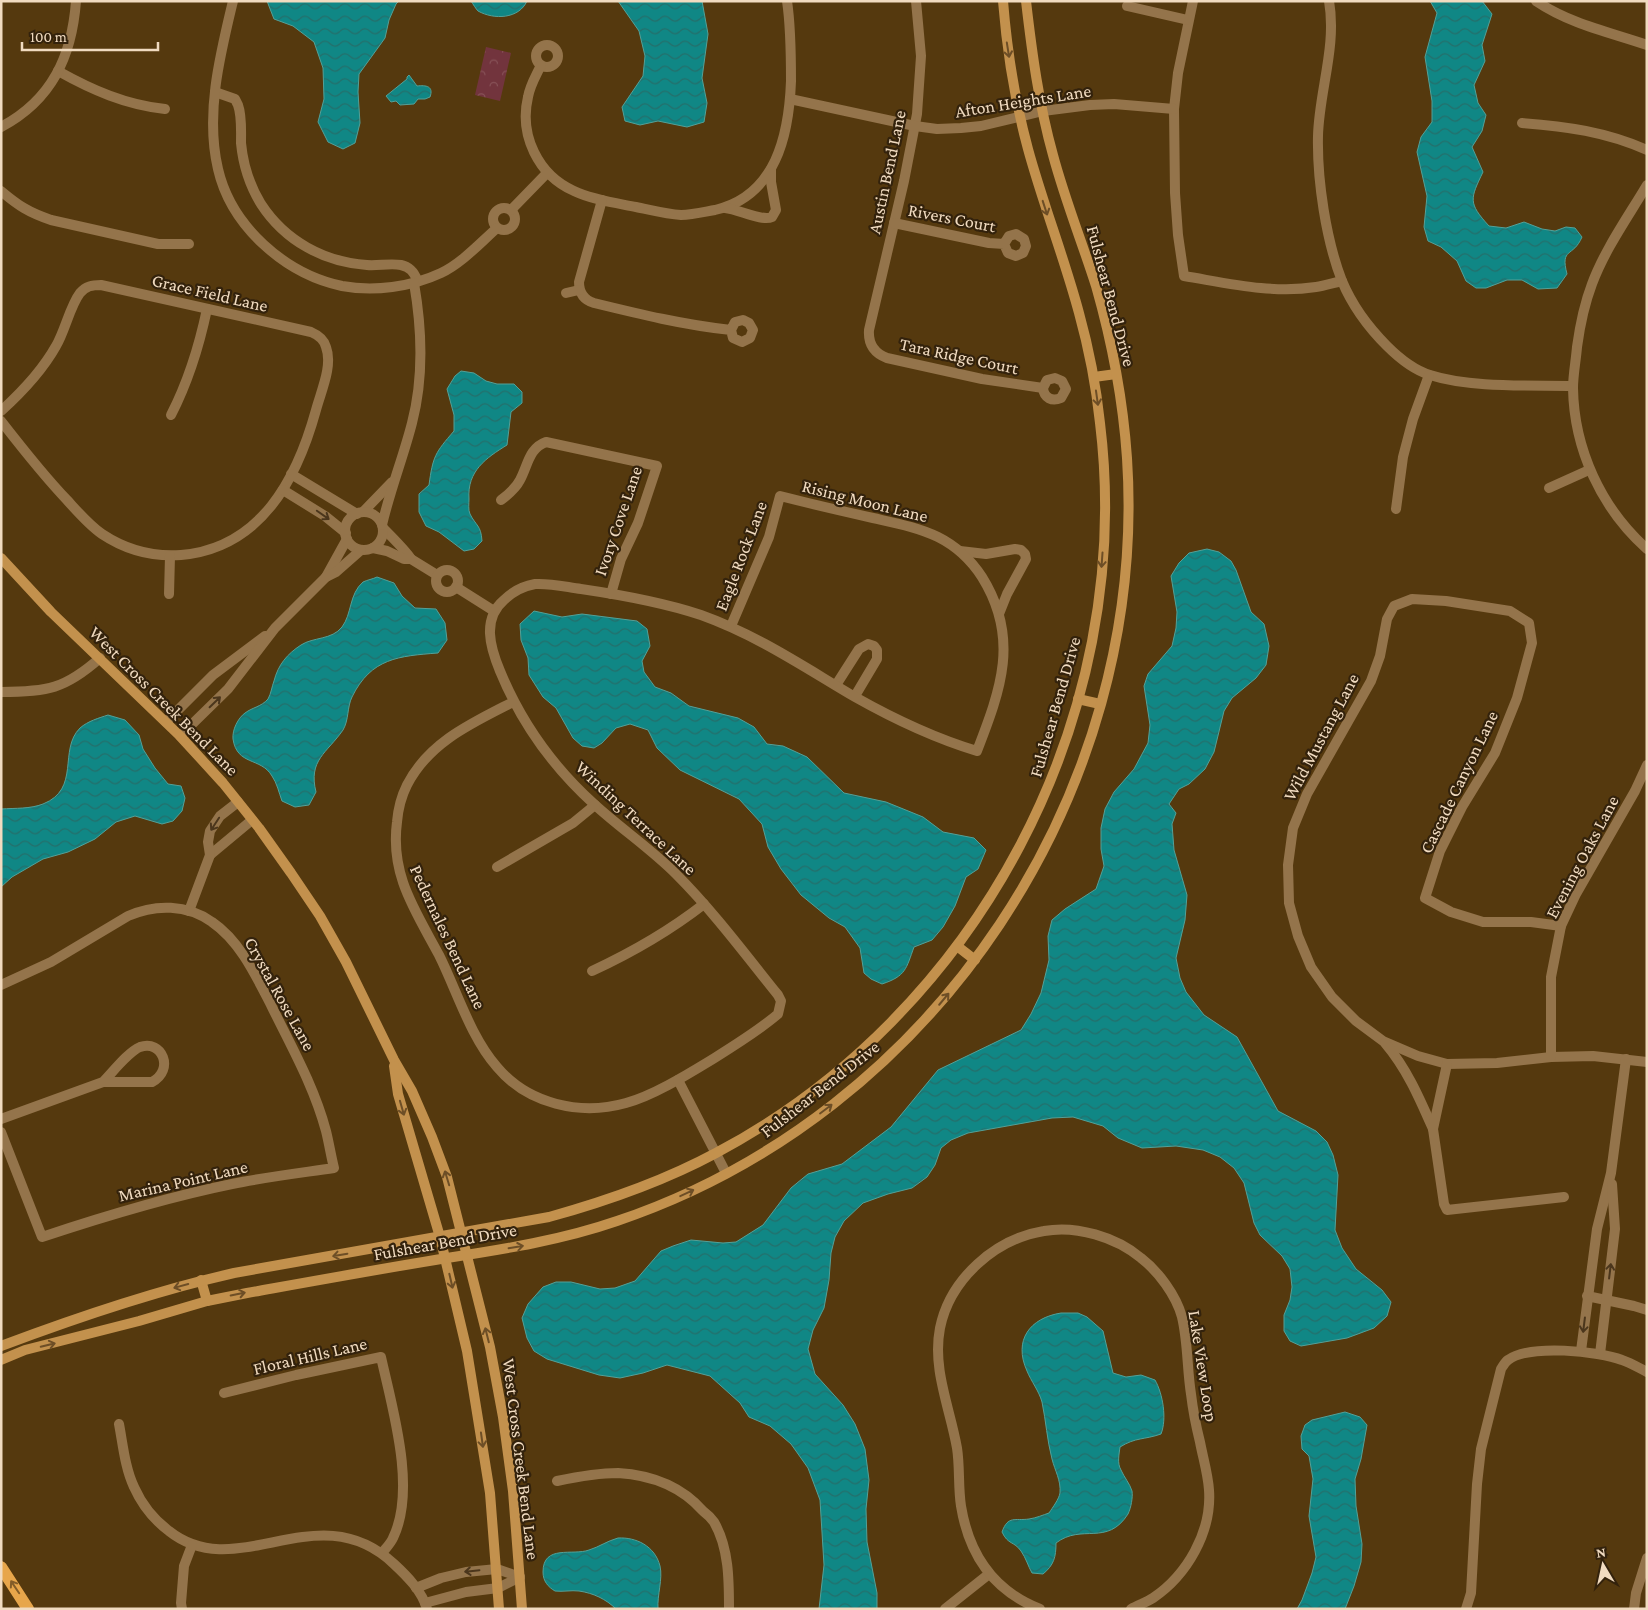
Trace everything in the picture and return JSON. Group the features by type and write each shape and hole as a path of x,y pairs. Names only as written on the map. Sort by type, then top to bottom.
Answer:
{"main road":[{"name":"Fulshear Bend Drive","path":"1,1346 129,1300 201,1280 528,1222 571,1211 648,1184 716,1153 788,1108 840,1069 895,1019 933,977 957,946 988,902 1034,819 1057,766 1078,698 1094,629 1103,544 1104,472 1101,425 1094,377 1079,311 1040,190 1020,116 1008,47 1003,1"},
{"name":"Fulshear Bend Drive","path":"1,1360 25,1350 139,1321 207,1301 550,1240 620,1221 673,1200 726,1174 766,1151 794,1133 850,1091 917,1030 944,1000 975,960 1027,882 1073,788 1110,666 1119,620 1127,532 1126,455 1116,374 1100,304 1057,170 1042,112 1026,1"},
{"path":"1094,377 1116,374"},
{"name":"West Cross Creek Bend Lane","path":"1,558 51,612 180,736 223,783 252,820 320,916 346,962 394,1060 412,1091 447,1177 490,1347 503,1417 513,1491 522,1609"},
{"path":"1078,698 1100,704"},
{"path":"957,946 975,960"},
{"name":"West Cross Creek Bend Lane","path":"394,1060 398,1094 440,1237 467,1351 490,1493 499,1609"},
{"path":"201,1280 207,1301"},
{"path":"1,1567 28,1609"}],"street":[{"path":"1,127 22,114 43,93 58,71 72,37 76,1"},
{"path":"233,1 215,92 215,145 218,170 227,195 240,217 253,234 274,253 294,267 315,277 342,286 391,288 414,283 442,273 497,228"},
{"path":"541,65 529,91 526,118 527,132 532,148 548,173 570,189 602,200 660,212 681,215 697,214 724,208 751,192 762,181 771,169 784,137 790,99 791,45 787,1"},
{"name":"Austin Bend Lane","path":"872,347 869,330 915,126 921,56 916,1"},
{"path":"1193,1 1178,73 1174,109 1175,193 1178,235 1184,276 1242,286 1290,289 1316,287 1342,281"},
{"path":"1329,1 1331,12 1330,40 1318,135 1319,164 1322,200 1328,230 1342,281 1351,300 1378,337 1405,361 1429,375 1453,381 1573,386"},
{"path":"1536,1 1584,26 1647,45"},
{"path":"1127,6 1188,20"},
{"path":"58,71 87,87 118,100 150,108 165,109"},
{"path":"215,92 235,99 240,110 245,167 262,205 285,232 307,248 326,257 369,266 400,265 409,268 415,274 417,280 414,283 419,311 420,367 412,422 394,479 382,527 382,538 373,548"},
{"name":"Afton Heights Lane","path":"790,99 936,129 981,126 1020,116 1090,105 1114,104 1174,109"},
{"path":"1522,123 1590,131 1628,142 1647,150"},
{"path":"724,208 741,210 763,218 772,217 776,210 771,182 771,169"},
{"path":"511,210 548,173"},
{"path":"1647,185 1603,258 1584,305 1573,386 1577,426 1589,470 1619,519 1636,540 1647,549"},
{"path":"1,191 14,203 51,220 158,244 189,244"},
{"path":"602,200 579,280 580,290 585,299 594,303 684,324 731,330"},
{"path":"502,208 511,210 515,219 513,226 505,230 497,228 493,220 495,212 502,208"},
{"name":"Rivers Court","path":"894,223 977,241 1004,244"},
{"name":"Grace Field Lane","path":"1,411 42,368 56,346 78,297 87,287 101,285 311,332 324,340 328,354 327,368 312,425 291,474"},
{"path":"566,293 580,290"},
{"path":"171,415 193,367 207,309"},
{"name":"Tara Ridge Court","path":"872,347 876,353 887,358 982,379 1043,388"},
{"path":"1396,509 1403,457 1412,419 1429,375"},
{"path":"1,421 86,521 102,533 134,550 170,556 208,550 224,544 242,535 261,519 283,490 291,474 360,513 374,515 382,527 408,553 411,559"},
{"name":"Ivory Cove Lane","path":"501,500 514,490 535,448 546,442 658,466 638,523 618,566 612,594"},
{"path":"1549,488 1589,470"},
{"path":"180,736 228,689 276,628 326,577 346,536 348,522 360,513 394,479"},
{"path":"283,490 325,516 346,536 355,548 361,550 373,548 392,553 404,559 411,559 437,575"},
{"name":"Rising Moon Lane","path":"780,496 918,528 940,538 960,551 977,569 990,591 999,614 1003,631 1004,657 1001,682 993,710 977,751 922,731 855,696"},
{"name":"Eagle Rock Lane","path":"731,626 766,546 780,496"},
{"path":"960,551 986,554 1015,549 1021,550 1024,554 1026,559 1007,594 999,614"},
{"path":"326,577 336,572 361,550"},
{"path":"168,594 170,556"},
{"path":"444,570 454,572 458,578 456,587 450,592 442,591 436,586 437,575 444,570"},
{"path":"456,587 494,612 500,603 515,591 534,584 546,584 612,594 668,605 731,626 777,649 836,685 855,696 877,659 877,650 874,646 868,644 859,649 836,685"},
{"name":"Wild Mustang Lane","path":"1433,1129 1415,1087 1400,1060 1383,1041 1356,1021 1338,1003 1310,967 1298,936 1289,903 1288,865 1293,828 1307,794 1371,681 1380,656 1388,619 1394,606 1412,598 1437,600 1510,611 1529,623"},
{"name":"Winding Terrace Lane","path":"494,612 490,637 491,647 513,702 527,726 548,755 570,781 595,805 675,873 704,904 778,995"},
{"name":"Cascade Canyon Lane","path":"1529,623 1532,643 1517,698 1495,753 1462,807 1440,851 1424,898 1451,912 1484,922 1531,922 1561,926"},
{"path":"166,722 214,675 276,628"},
{"path":"1,692 34,692 48,689 68,682 100,658"},
{"name":"Pedernales Bend Lane","path":"513,702 448,738 434,748 418,766 406,786 398,808 395,834 395,852 402,883 488,1056 504,1074 521,1089 534,1096 562,1105 585,1108 612,1107 678,1080 724,1052 778,1014 781,1001 778,995"},
{"name":"Evening Oaks Lane","path":"1551,1057 1551,977 1561,926 1576,894 1635,791 1647,765"},
{"path":"189,911 210,855 208,842 214,823 238,802"},
{"path":"497,867 573,823 595,805"},
{"path":"210,855 252,820"},
{"path":"592,971 648,944 683,921 704,904"},
{"name":"Crystal Rose Lane","path":"1,985 51,962 141,910 167,907 189,911 211,921 240,949 297,1057 326,1130 334,1168"},
{"name":"Wild Mustang Lane","path":"1383,1041 1418,1056 1447,1064 1497,1063 1551,1057 1593,1056 1647,1062"},
{"path":"1,1119 103,1082 152,1082 163,1073 164,1058 154,1048 147,1046 140,1048 133,1052 103,1082"},
{"path":"1581,1351 1597,1229 1611,1173 1626,1059"},
{"path":"1447,1064 1433,1129 1444,1204 1447,1210 1564,1198"},
{"path":"678,1080 726,1174"},
{"name":"Marina Point Lane","path":"1,1132 42,1236 106,1215 168,1199 234,1184 334,1168"},
{"path":"1600,1354 1615,1229 1611,1173"},
{"name":"Lake View Loop","path":"1040,1609 1026,1603 1007,1590 989,1574 976,1553 966,1530 961,1505 958,1453 940,1378 938,1354 940,1328 948,1305 960,1284 975,1266 996,1250 1019,1237 1046,1230 1070,1230 1094,1234 1117,1243 1140,1257 1157,1274 1170,1293 1181,1315 1194,1415 1210,1492 1207,1516 1200,1540 1188,1563 1172,1582 1152,1599 1131,1609"},
{"path":"1587,1296 1647,1310"},
{"path":"1466,1609 1470,1594 1481,1449 1501,1369 1508,1360 1517,1356 1532,1352 1559,1350 1600,1354 1622,1360 1647,1372"},
{"name":"Floral Hills Lane","path":"224,1393 381,1357 396,1426 403,1484 403,1499 399,1521 393,1538 382,1553"},
{"path":"119,1424 133,1485 144,1506 159,1523 175,1536 192,1545 211,1550 231,1550 302,1536 326,1535 349,1538 382,1553 402,1571 416,1588 426,1606 466,1592 498,1588 520,1577"},
{"path":"556,1481 616,1473 659,1480 681,1491 714,1522 726,1559 729,1580 729,1609"},
{"path":"182,1609 184,1566 192,1545"},
{"path":"1634,1609 1636,1594 1647,1558"},
{"path":"416,1588 441,1578 466,1572 496,1569 520,1577"},
{"path":"945,1609 989,1574"}],"green space":[{"path":"486,47 511,53 500,101 475,95"}],"water":[{"path":"267,1 399,1 389,20 385,38 359,74 360,123 355,143 343,149 328,142 318,122 324,99 323,68 314,42 293,26 274,19"},
{"path":"471,1 527,1 518,11 498,17 478,11"},
{"path":"618,1 702,1 708,34 702,78 707,103 704,122 687,127 658,121 640,125 625,121 622,107 643,76 645,56 639,31"},
{"path":"1430,1 1482,1 1492,14 1482,45 1485,61 1474,85 1478,103 1486,115 1482,131 1472,147 1483,172 1474,195 1474,206 1489,226 1506,228 1524,222 1542,229 1555,231 1566,227 1575,228 1582,237 1575,248 1566,256 1565,266 1567,274 1557,288 1538,289 1522,280 1507,280 1486,288 1476,288 1466,281 1457,261 1441,247 1428,241 1424,227 1427,196 1417,152 1421,137 1432,122 1432,101 1425,57 1437,13"},
{"path":"409,75 417,86 430,88 430,97 418,99 414,104 400,105 396,101 391,102 386,96 407,79"},
{"path":"461,371 474,373 486,381 497,384 514,384 522,392 522,403 511,412 507,445 479,466 471,481 469,511 479,529 482,541 474,549 464,551 439,532 426,526 419,512 419,494 429,485 436,455 454,431 454,415 447,389 455,376"},
{"path":"1207,549 1219,552 1231,561 1251,612 1264,624 1269,646 1266,665 1256,678 1232,698 1224,711 1214,752 1205,769 1189,784 1179,789 1169,804 1176,813 1172,824 1174,850 1187,895 1185,920 1176,958 1180,978 1186,992 1204,1015 1237,1037 1278,1111 1316,1131 1327,1142 1333,1155 1338,1175 1335,1230 1342,1248 1356,1269 1382,1290 1391,1302 1387,1316 1374,1328 1347,1338 1301,1346 1290,1341 1284,1331 1284,1315 1290,1300 1292,1287 1290,1269 1282,1256 1260,1235 1254,1223 1244,1183 1234,1168 1220,1157 1203,1150 1176,1146 1142,1148 1118,1138 1103,1126 1073,1117 1052,1118 968,1133 951,1140 941,1148 935,1165 927,1177 912,1188 863,1203 844,1221 835,1237 831,1253 824,1308 813,1330 808,1349 815,1374 843,1405 855,1424 865,1449 869,1480 866,1509 867,1542 877,1593 877,1609 819,1609 824,1565 820,1500 808,1468 791,1444 770,1426 749,1417 740,1403 710,1376 667,1365 620,1378 599,1375 547,1359 534,1351 527,1338 522,1318 528,1304 543,1287 556,1282 571,1282 600,1289 615,1288 635,1281 661,1251 673,1246 691,1240 723,1243 736,1242 763,1225 791,1188 808,1174 842,1164 891,1127 938,1070 1021,1030 1041,993 1049,960 1048,936 1052,920 1065,909 1096,889 1104,866 1101,849 1101,828 1105,809 1114,792 1134,769 1148,743 1150,725 1144,686 1148,674 1172,646 1176,628 1177,612 1171,576 1179,563 1189,553"},
{"path":"377,577 394,583 402,596 415,608 436,609 445,623 447,640 438,653 388,661 368,674 352,697 343,730 325,751 317,764 314,781 316,792 309,805 295,807 282,801 275,782 267,770 239,754 233,739 235,728 242,715 263,704 268,699 278,670 287,656 306,642 338,631 348,616 358,587 363,582"},
{"path":"534,611 562,617 582,614 637,621 647,629 650,646 642,661 644,672 655,687 671,693 689,706 738,718 754,727 767,744 783,746 807,757 844,793 886,802 923,817 943,832 974,838 986,850 978,869 966,877 955,906 943,927 932,940 914,947 907,966 901,975 882,984 864,973 860,948 845,927 829,918 801,895 781,869 768,847 762,824 739,799 680,770 657,748 648,730 630,724 616,728 602,743 594,748 582,746 573,738 556,708 543,697 529,675 528,658 521,640 520,624"},
{"path":"108,715 125,720 139,735 143,749 168,784 181,786 185,798 182,811 173,821 162,824 135,816 116,822 95,839 68,852 43,859 12,877 1,887 1,809 33,807 55,797 62,789 66,779 70,747 74,737 83,726"},
{"path":"1061,1313 1078,1313 1087,1317 1103,1331 1113,1373 1126,1377 1141,1375 1155,1380 1162,1399 1164,1421 1161,1434 1136,1440 1120,1447 1119,1465 1132,1491 1128,1514 1112,1530 1066,1537 1056,1543 1054,1560 1043,1574 1032,1573 1021,1551 1002,1532 1009,1521 1032,1519 1049,1513 1060,1493 1060,1484 1050,1452 1042,1402 1027,1371 1022,1350 1023,1340 1033,1325 1050,1316"},
{"path":"1345,1412 1360,1417 1367,1425 1361,1459 1355,1479 1356,1506 1362,1544 1361,1562 1345,1609 1297,1609 1312,1573 1316,1557 1309,1516 1313,1479 1309,1456 1302,1449 1301,1436 1305,1425 1312,1420"},
{"path":"618,1538 638,1541 654,1553 660,1566 661,1576 658,1609 616,1609 604,1599 589,1593 555,1591 546,1583 543,1572 544,1563 553,1554 582,1552"}]}
